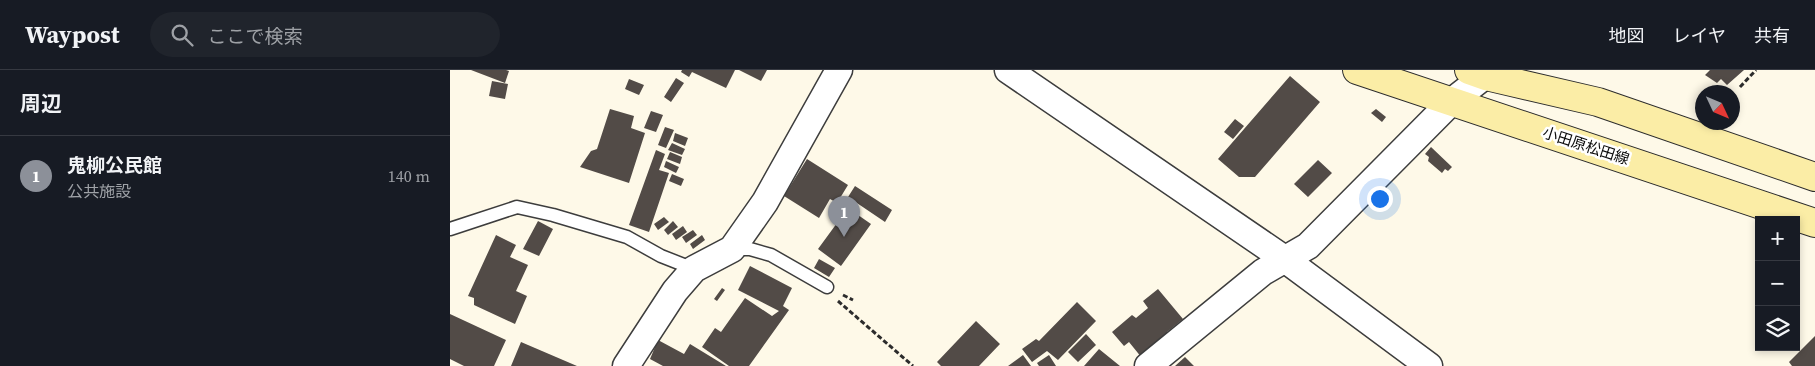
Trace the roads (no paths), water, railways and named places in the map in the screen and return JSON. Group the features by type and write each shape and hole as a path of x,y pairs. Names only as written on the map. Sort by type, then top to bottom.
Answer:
{"main road":[{"name":"小田原松田線","path":"1357,70 1815,223"},
{"path":"1483,72 1598,102 1815,178"}],"street":[{"path":"626,366 675,291 694,270 732,249 765,202 839,70"},
{"path":"1008,70 1286,260 1429,366"},
{"path":"1148,366 1263,272 1308,246 1483,72"}],"lane":[{"path":"450,229 517,207 552,215 626,237 661,256 694,270"},
{"path":"732,249 750,249 771,255 827,287"}],"place":[{"name":"鬼柳公民館","path":"844,237"}]}
